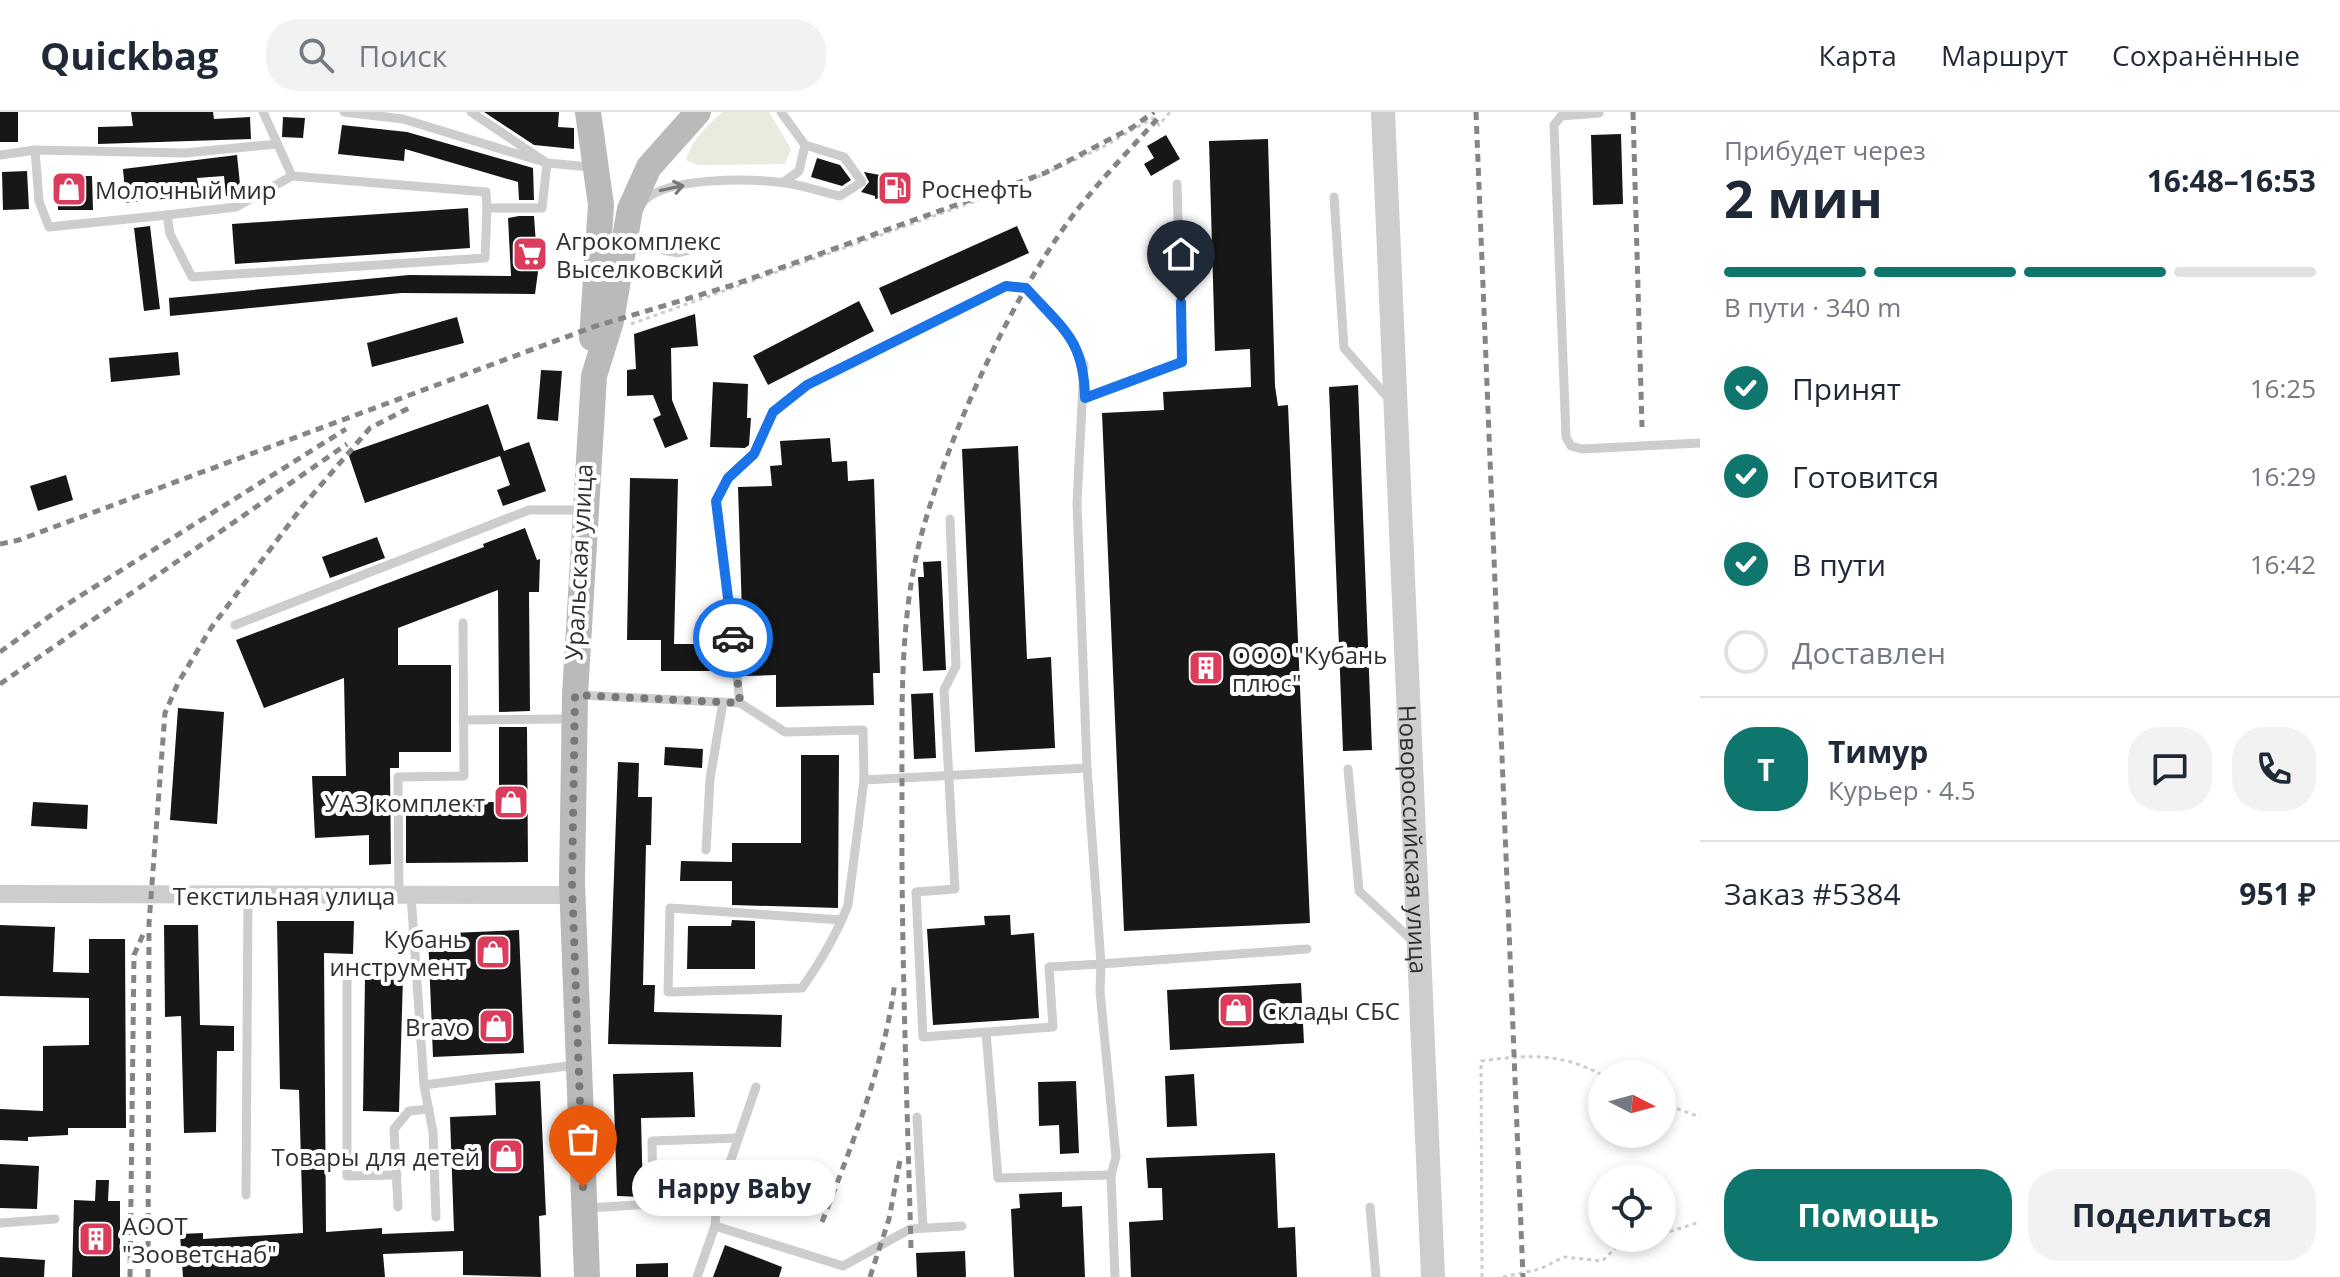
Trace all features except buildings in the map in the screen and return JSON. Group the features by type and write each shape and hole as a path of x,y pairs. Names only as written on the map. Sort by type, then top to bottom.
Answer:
{"main road":[{"path":"588,112 598,168 600,330"},
{"path":"598,168 610,177 630,179 649,167 698,112"},
{"path":"600,330 630,209 649,167"},
{"name":"Уральская улица","path":"583,1208 570,895 572,707 584,510 600,330"},
{"name":"Уральская улица","path":"584,510 600,330"},
{"name":"Уральская улица","path":"570,895 585,1277"}],"street":[{"name":"Новороссийская улица","path":"1383,112 1433,1277"},
{"name":"Текстильная улица","path":"0,894 570,895"}],"lane":[{"path":"263,112 292,176"},
{"path":"344,112 403,119 547,163 598,168"},
{"path":"471,112 547,163"},
{"path":"693,249 663,251 623,241 647,197 665,187 726,181 784,182 840,196 862,182 844,157 805,145 781,112"},
{"path":"1599,113 1561,116 1554,125 1566,437 1571,446 1582,449 1700,443"},
{"path":"0,155 35,150 185,153 277,144"},
{"path":"784,182 799,171 805,145"},
{"path":"35,150 39,201 49,227 236,207 292,176 486,192 485,258 192,277 170,234 167,215"},
{"path":"487,208 542,208 547,163"},
{"path":"1085,398 1182,362 1177,184"},
{"path":"1334,197 1344,348 1395,406"},
{"path":"740,703 716,501 728,478 754,454 773,412 807,385 1006,286 1026,288 1071,338 1084,365 1085,398 1077,503 1087,768 1101,964 1100,991 1116,1157 1111,1175 1115,1277"},
{"path":"235,625 529,510 584,510"},
{"path":"950,519 956,666 944,690 955,889 916,892 923,1037 1053,1027 1049,967 1307,949"},
{"path":"436,1217 433,1132 424,1085 405,895 398,777 464,776 463,623"},
{"path":"706,850 710,779 723,702"},
{"path":"463,720 572,707 723,702 740,703 785,732 863,730 864,780 848,905 833,943 802,988 668,992 670,908 842,920"},
{"path":"864,780 1087,768"},
{"path":"1348,769 1359,891 1418,946"},
{"path":"246,1195 248,896"},
{"path":"347,968 347,1176 397,1175"},
{"path":"986,1032 998,1178 1111,1175"},
{"path":"424,1085 575,1065"},
{"path":"697,1277 715,1226 717,1200 756,1087"},
{"path":"398,1207 394,1129 409,1111 429,1109"},
{"path":"917,1117 923,1228"},
{"path":"653,1204 652,1141 738,1138"},
{"path":"583,1208 717,1200"},
{"path":"1370,1207 1376,1277"},
{"path":"0,1223 55,1219"},
{"path":"715,1226 843,1266"},
{"path":"838,1277 843,1266 910,1229 962,1226"}],"path":[{"path":"600,330 1018,186 1101,148 1153,118 1159,125 1170,112"},
{"path":"1482,1277 1481,1061 1533,1054 1588,1067"},
{"path":"1676,1108 1700,1117"},
{"path":"1676,1230 1700,1222"},
{"path":"1503,1277 1540,1269 1564,1257 1602,1261 1612,1252"}],"shaded area":[{"path":"723,112 769,112 791,149 785,164 698,165 686,160 701,133"}],"railway":[{"path":"0,544 19,540 593,327 733,285 1045,173 1133,127 1154,112"},
{"path":"1476,112 1523,1277"},
{"path":"1633,112 1642,427"},
{"path":"911,1248 903,964 902,728 906,627 915,561 935,491 966,409 1026,287 1081,205 1158,118"},
{"path":"148,1277 149,923 165,713 178,683 211,628 302,507 370,428 411,407"},
{"path":"0,652 61,608 346,429"},
{"path":"0,684 347,444"},
{"path":"130,1277 134,955 145,930"},
{"path":"822,1222 875,1074 895,982"},
{"path":"870,1277 889,1219 901,1155"}],"way so far":[{"path":"583,1187 572,882 575,695 740,703 733,638"}],"place":[{"name":"Роснефть","path":"895,188"},
{"name":"Молочный мир","path":"69,189"},
{"name":"Агрокомплекс Выселковский","path":"530,254"},
{"name":"ООО \"Кубань плюс\"","path":"1206,668"},
{"name":"УАЗ комплект","path":"511,802"},
{"name":"Кубань инструмент","path":"493,952"},
{"name":"Склады СБС","path":"1236,1010"},
{"name":"Bravo","path":"496,1026"},
{"name":"Товары для детей","path":"506,1156"},
{"name":"Happy Baby","path":"583,1187"},
{"name":"АООТ \"Зооветснаб\"","path":"96,1239"}],"route":[{"path":"733,638 716,501 728,478 754,454 773,412 807,385 1006,286 1026,288 1071,338 1084,365 1085,398 1182,362 1181,302"}]}
